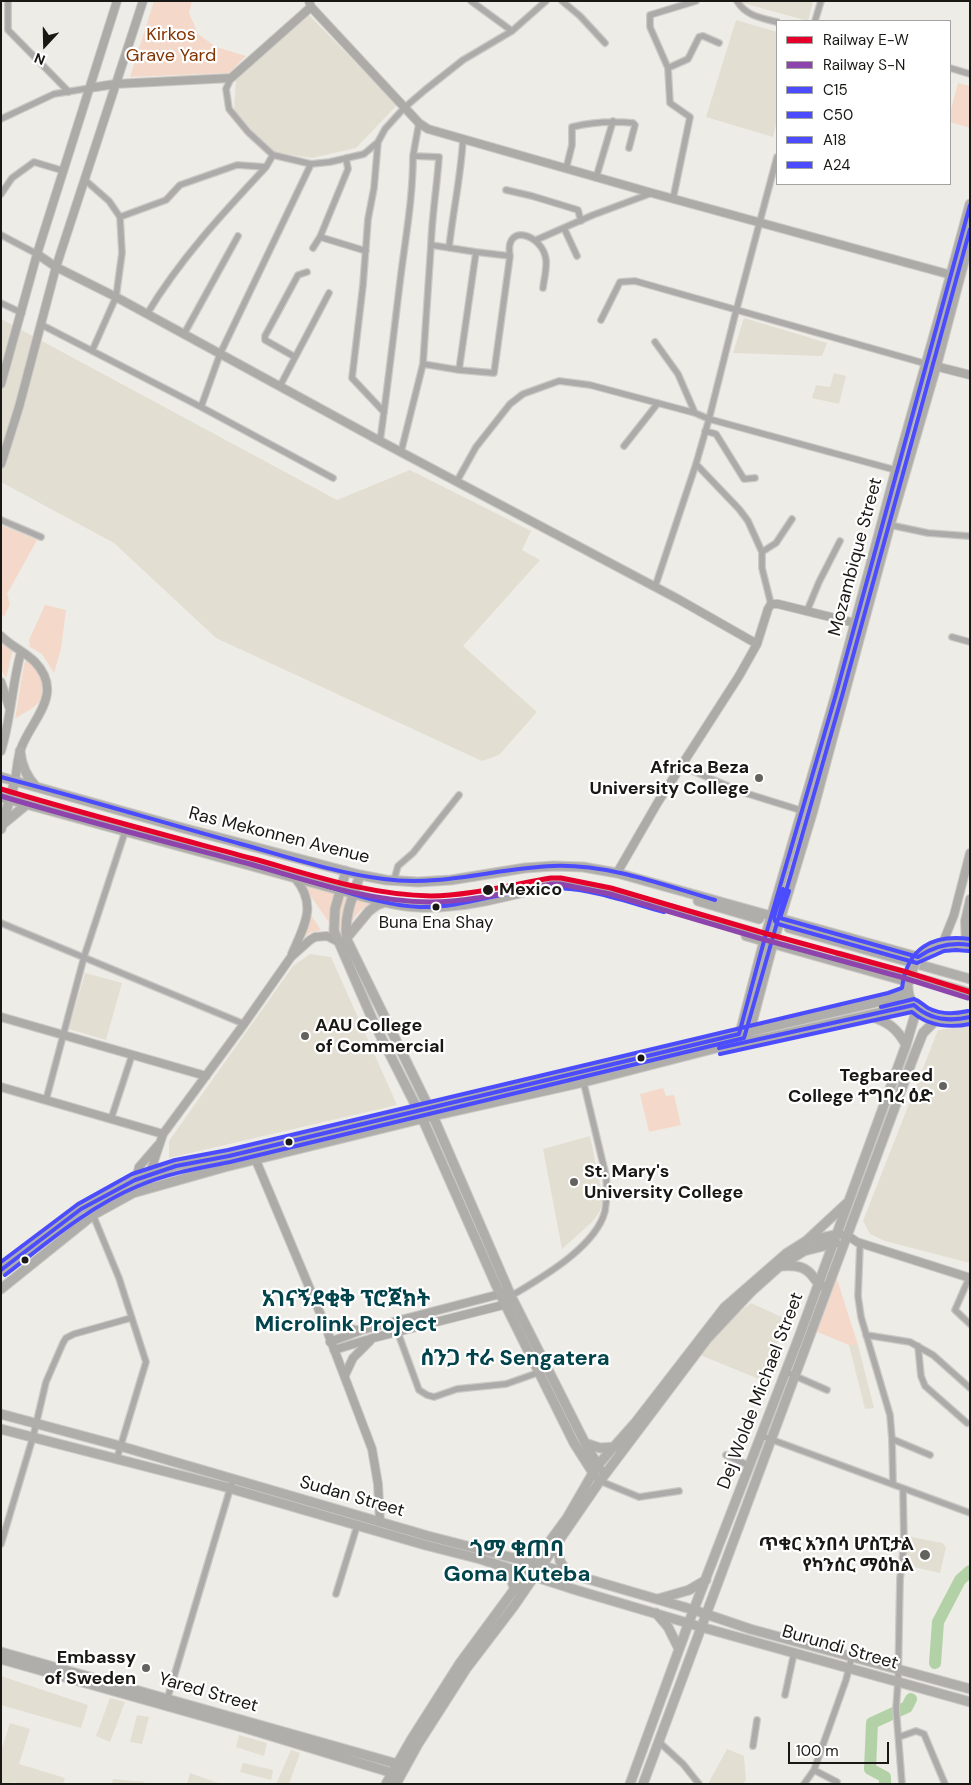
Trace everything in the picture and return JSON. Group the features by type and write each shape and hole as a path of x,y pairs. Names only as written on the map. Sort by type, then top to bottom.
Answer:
{"main road":[{"name":"Mozambique Street","path":"776,918 803,811 836,694 890,525 936,367 970,204"},
{"name":"Mozambique Street","path":"776,918 812,814 896,470 955,276 970,239"},
{"path":"20,751 21,761 36,788"},
{"name":"Ras Mekonnen Avenue","path":"1,777 360,875 418,882 451,880 526,868 583,866 617,873 917,959"},
{"path":"2,826 6,799 14,781"},
{"name":"Ras Mekonnen Avenue","path":"6,799 385,902 419,907 437,907 463,904 551,885 565,884 587,886 608,891 756,933"},
{"path":"2,826 26,805"},
{"name":"Ras Mekonnen Avenue","path":"554,866 613,878 759,919"},
{"path":"346,872 335,909 334,931 343,941 428,1108 428,1118 508,1298 543,1371 574,1444 602,1478"},
{"path":"360,875 345,924 343,941 374,1023 418,1111 428,1118"},
{"name":"Ras Mekonnen Avenue","path":"537,889 570,889 606,896 909,981"},
{"path":"343,941 369,911 385,902"},
{"path":"737,1044 776,918"},
{"path":"789,928 970,979"},
{"path":"785,941 970,993"},
{"path":"748,1042 769,942"},
{"path":"968,944 942,945 927,950 917,959 909,981 908,993 916,1006 936,1019 952,1020 970,1017"},
{"path":"1,1270 87,1205 135,1180 176,1166 252,1151 890,999 908,993"},
{"path":"1,1289 93,1215 133,1194 147,1189 256,1160 584,1082 665,1060 867,1015 916,1006"},
{"name":"Dej Wolde Michael Street","path":"823,1286 833,1243 906,1045 916,1006"},
{"path":"867,1015 886,1022 900,1033 906,1045"},
{"name":"Dej Wolde Michael Street","path":"630,1784 689,1622 762,1436 790,1374 823,1286 844,1244 923,1033 936,1019"},
{"path":"875,1128 887,1132"},
{"path":"386,1784 399,1773 415,1742 463,1666 515,1590 557,1544 724,1308 787,1253 806,1241 848,1203"},
{"path":"806,1241 837,1233 847,1235"},
{"path":"538,1565 595,1469 635,1424 704,1337 780,1266 804,1251 833,1243 844,1244"},
{"path":"780,1266 796,1265 808,1270 823,1286"},
{"path":"543,1371 585,1443 595,1469"},
{"name":"Dej Wolde Michael Street","path":"643,1784 771,1440 790,1374"},
{"name":"Sudan Street","path":"1,1414 120,1446 380,1522 391,1530 425,1545 538,1565 694,1610"},
{"name":"Sudan Street","path":"1,1429 117,1458 357,1526 428,1536 477,1554 505,1567 689,1622"},
{"path":"585,1443 600,1448 615,1447"},
{"path":"425,1545 428,1536"},
{"path":"557,1544 560,1561 568,1574"},
{"path":"505,1567 515,1590"},
{"path":"463,1666 502,1622 530,1575"},
{"path":"656,1599 689,1590 706,1580"},
{"path":"643,1609 644,1595"},
{"name":"Burundi Street","path":"694,1610 757,1631 970,1689"},
{"path":"656,1613 668,1627 679,1649"},
{"name":"Burundi Street","path":"689,1622 701,1627 970,1702"},
{"name":"Yared Street","path":"1,1652 399,1773"},
{"name":"Yared Street","path":"1,1659 166,1702"}],"street":[{"path":"8,1 8,30 69,92"},
{"path":"1,384 37,254 117,1"},
{"path":"1,464 56,267 143,1"},
{"path":"546,1 512,31 451,68 404,108 386,129 378,142 364,154 330,162 311,164 274,155 248,132 229,109 226,89 231,78 310,4 404,108 428,129 652,194 955,276"},
{"path":"562,1 580,16 605,43"},
{"path":"673,199 690,117 670,103 668,68 650,27 650,15 696,1"},
{"path":"737,1 747,13 776,22"},
{"path":"815,20 821,1"},
{"path":"473,2 512,31"},
{"path":"668,68 688,59 699,37 703,36 719,43"},
{"path":"951,68 970,74"},
{"path":"1,119 54,94 115,84 231,78"},
{"path":"566,169 572,145 572,127 594,122 613,121 635,124 629,148"},
{"path":"596,178 613,121"},
{"path":"380,441 409,218 413,156 419,123"},
{"path":"449,248 452,220 462,168 463,139"},
{"path":"378,142 374,188 368,219 352,378 384,412"},
{"path":"147,314 160,293 206,232 266,167 274,155"},
{"path":"401,452 423,364 432,212 437,185 439,157 413,156"},
{"path":"313,248 320,237 348,168 346,158"},
{"path":"654,587 696,464 709,419 776,161"},
{"path":"1,194 12,178 34,162 64,171"},
{"path":"120,216 166,200 180,185 237,164 266,167"},
{"path":"201,407 220,354 311,164"},
{"path":"85,180 109,201 120,216 122,253 116,297 92,351"},
{"path":"506,190 578,210 581,221"},
{"path":"536,240 652,194"},
{"path":"564,228 577,256"},
{"path":"423,364 494,373 510,256 508,246 512,239 523,234 536,240 546,261 543,288"},
{"path":"1,235 37,254 56,267 116,297 757,644"},
{"path":"184,334 238,236"},
{"path":"320,237 366,250"},
{"path":"431,245 510,256"},
{"path":"460,370 476,252"},
{"path":"295,357 265,340 265,336 298,276 307,272"},
{"path":"600,320 622,280 635,281 970,375"},
{"path":"280,386 329,293"},
{"path":"1,302 22,313"},
{"path":"40,324 201,407 332,478"},
{"path":"655,342 678,374 695,413"},
{"path":"457,481 476,447 510,404 523,394 559,382 575,382 658,402 709,419 905,473"},
{"path":"624,446 658,402"},
{"path":"705,431 716,434 744,479 755,478"},
{"path":"617,873 658,802 739,676 757,644 771,604 762,568 762,552 754,532 739,510 696,464"},
{"path":"762,552 776,543 792,519"},
{"path":"1,520 41,537"},
{"path":"890,525 928,533 968,536"},
{"path":"807,611 819,582 840,541"},
{"path":"771,604 778,604 859,624"},
{"path":"1,636 34,662 44,675 48,690 45,706 20,751 14,781"},
{"path":"952,637 970,642"},
{"path":"1,751 5,719 10,711 16,668 21,652"},
{"path":"1,682 10,711"},
{"path":"681,766 742,792 803,811"},
{"path":"394,880 398,866 413,853 459,795"},
{"path":"46,1100 84,957 125,832"},
{"path":"942,945 954,914 970,853"},
{"path":"147,1189 162,1134 291,957 303,928 308,908 306,894 295,878"},
{"path":"968,944 965,921 970,899"},
{"path":"1,923 244,1024"},
{"path":"291,957 315,937 327,936 343,941"},
{"path":"1,1017 206,1076"},
{"path":"111,1119 132,1055"},
{"path":"334,1350 373,1338 398,1333 508,1298 538,1280 577,1250 591,1236 604,1213 607,1192 606,1176 580,1072"},
{"path":"1,1087 162,1134"},
{"path":"133,1194 139,1167 160,1144"},
{"path":"252,1151 345,1375 372,1449 378,1484 380,1522"},
{"path":"87,1205 119,1278 146,1362 117,1458"},
{"path":"847,1235 858,1243 969,1278 955,1310 970,1324"},
{"path":"844,1244 858,1243"},
{"path":"858,1243 858,1296 861,1317 890,1415 892,1484"},
{"path":"330,1342 362,1330 508,1298"},
{"path":"1,1544 33,1437 46,1382 66,1338 131,1318"},
{"path":"322,1320 348,1330 362,1330"},
{"path":"398,1333 419,1390 430,1397 457,1390 506,1384 543,1371"},
{"path":"866,1335 903,1340 918,1346 933,1355 970,1388"},
{"path":"345,1375 353,1358 373,1338"},
{"path":"918,1346 921,1376 925,1386 967,1424"},
{"path":"790,1374 827,1390"},
{"path":"762,1436 970,1513"},
{"path":"892,1439 930,1455"},
{"path":"726,1455 750,1466"},
{"path":"602,1478 639,1497 679,1491"},
{"path":"166,1702 233,1479"},
{"path":"902,1784 896,1708 900,1579 904,1544 903,1489"},
{"path":"336,1594 357,1526"},
{"path":"785,1695 794,1653"},
{"path":"804,1784 814,1770 852,1656"},
{"path":"753,1746 757,1720"},
{"path":"899,1737 916,1731 924,1734 945,1784"},
{"path":"658,1742 683,1764 699,1784"},
{"path":"814,1770 837,1782"}],"shaded area":[{"path":"743,1 813,1 808,20 743,3"},
{"path":"307,13 397,105 356,148 312,158 272,152 234,111 236,77"},
{"path":"736,20 776,32 776,125 773,137 706,117"},
{"path":"744,318 827,343 822,356 733,353"},
{"path":"1,319 337,500 410,470 531,531 522,550 540,560 463,646 537,712 499,755 482,761 216,638 114,543 1,482"},
{"path":"834,373 846,376 839,404 812,398 816,385 830,387"},
{"name":"Africa Beza University College","path":"756,771 765,774 761,785 753,782"},
{"name":"AAU College of Commercial","path":"310,954 331,957 397,1105 169,1158 169,1141 293,966"},
{"path":"85,973 122,983 106,1040 69,1029"},
{"path":"970,1026 970,1263 885,1241 870,1234 863,1221 938,1030"},
{"name":"St. Mary's University College","path":"590,1136 603,1199 600,1211 592,1222 562,1249 543,1149"},
{"path":"751,1303 786,1319 764,1381 700,1355 728,1321"},
{"path":"849,1345 858,1345 874,1408 865,1409"},
{"name":"ጥቁር አንበሳ ሆስፒታል የካንሰር ማዕከል","path":"907,1536 942,1543 946,1547 940,1573 905,1565"},
{"path":"1,1676 88,1705 81,1728 1,1705"},
{"path":"110,1698 125,1702 110,1742 96,1736"},
{"path":"137,1715 149,1717 142,1744 130,1742"},
{"path":"10,1723 30,1729 19,1764 65,1778 63,1784 21,1784 13,1782 12,1784 1,1784 1,1751"},
{"path":"239,1735 267,1743 264,1756 236,1747"},
{"path":"727,1749 744,1756 746,1780 743,1784 708,1784"},
{"path":"291,1750 300,1753 289,1784 276,1784"},
{"path":"243,1763 273,1770 271,1780 240,1772"},
{"path":"190,1773 221,1784 187,1784"},
{"path":"113,1779 145,1782 144,1784 112,1784"}],"green space":[{"name":"Kirkos Grave Yard","path":"154,1 192,1 189,13 198,34 216,47 246,56 229,73 130,77"},
{"path":"958,83 970,86 970,128 951,122 951,109"},
{"path":"1,525 37,540 7,594 10,604 4,617 1,613"},
{"path":"45,605 66,610 61,649 54,673 42,654 30,647 29,640"},
{"path":"1,638 13,650 6,678 1,669"},
{"path":"27,659 41,679 43,685 42,697 37,705 15,719 24,664"},
{"path":"303,885 337,893 331,909 332,927"},
{"path":"343,895 348,897 341,923 340,937 337,916"},
{"path":"356,896 374,902 358,913 348,929"},
{"path":"309,912 321,930 310,933 302,939"},
{"path":"663,1088 666,1096 674,1095 681,1125 649,1132 640,1094"},
{"path":"835,1273 858,1345 849,1345 815,1331"}],"waterway":[{"path":"935,1663 938,1622 960,1580 970,1571"},
{"path":"885,1784 885,1777 870,1769 872,1723 907,1707 911,1699"}],"tunnel":[{"path":"756,933 785,941"}],"rail line":[{"name":"E-W","path":"1,789 319,877 385,892 408,895 445,895 475,892 551,878 561,878 611,888 903,971 970,992"},
{"name":"S-N","path":"1,796 339,889 385,898 446,902 492,896 552,884 610,894 968,998"}],"transit line":[{"name":"C15","path":"1,1270 81,1209 135,1180 176,1166 229,1156 739,1034 836,694 970,205"},
{"name":"C50","path":"5,1275 68,1226 102,1204 138,1186 161,1178 744,1038 842,696 970,229"},
{"name":"A24","path":"1,777 348,873 384,879 427,881 532,867 574,866 595,868 636,877 715,900"},
{"name":"A24","path":"319,884 382,902 420,907 464,903 537,889 569,889 601,894 664,912"},
{"name":"C50","path":"783,889 774,917 778,924 917,963 944,951 969,951"},
{"name":"C15","path":"789,891 780,918 918,957 942,946 970,945"},
{"name":"A18","path":"1,1262 78,1204 132,1174 175,1160 228,1150 888,993 902,988 909,963 924,947 944,939 970,939"},
{"name":"A18","path":"881,1007 914,999 938,1012 968,1011"},
{"name":"C15","path":"719,1048 914,1005 927,1014 940,1019 970,1017"},
{"name":"C50","path":"720,1054 912,1012 918,1017 939,1025 955,1026 970,1024"}],"place":[{"name":"Africa Beza University College","path":"759,778"},
{"name":"Mexico","path":"488,890"},
{"name":"Buna Ena Shay","path":"436,907"},
{"name":"AAU College of Commercial","path":"305,1036"},
{"name":"Tegbareed College ተግባረ ዕድ","path":"943,1086"},
{"name":"St. Mary's University College","path":"574,1182"},
{"name":"ጥቁር አንበሳ ሆስፒታል የካንሰር ማዕከል","path":"925,1555"},
{"name":"Embassy of Sweden","path":"146,1668"}],"district":[{"name":"አገናኝደቂቅ ፕሮጀክት Microlink Project","path":"346,1312"},
{"name":"ሰንጋ ተራ Sengatera","path":"515,1359"},
{"name":"ጎማ ቁጠባ Goma Kuteba","path":"517,1562"}]}
